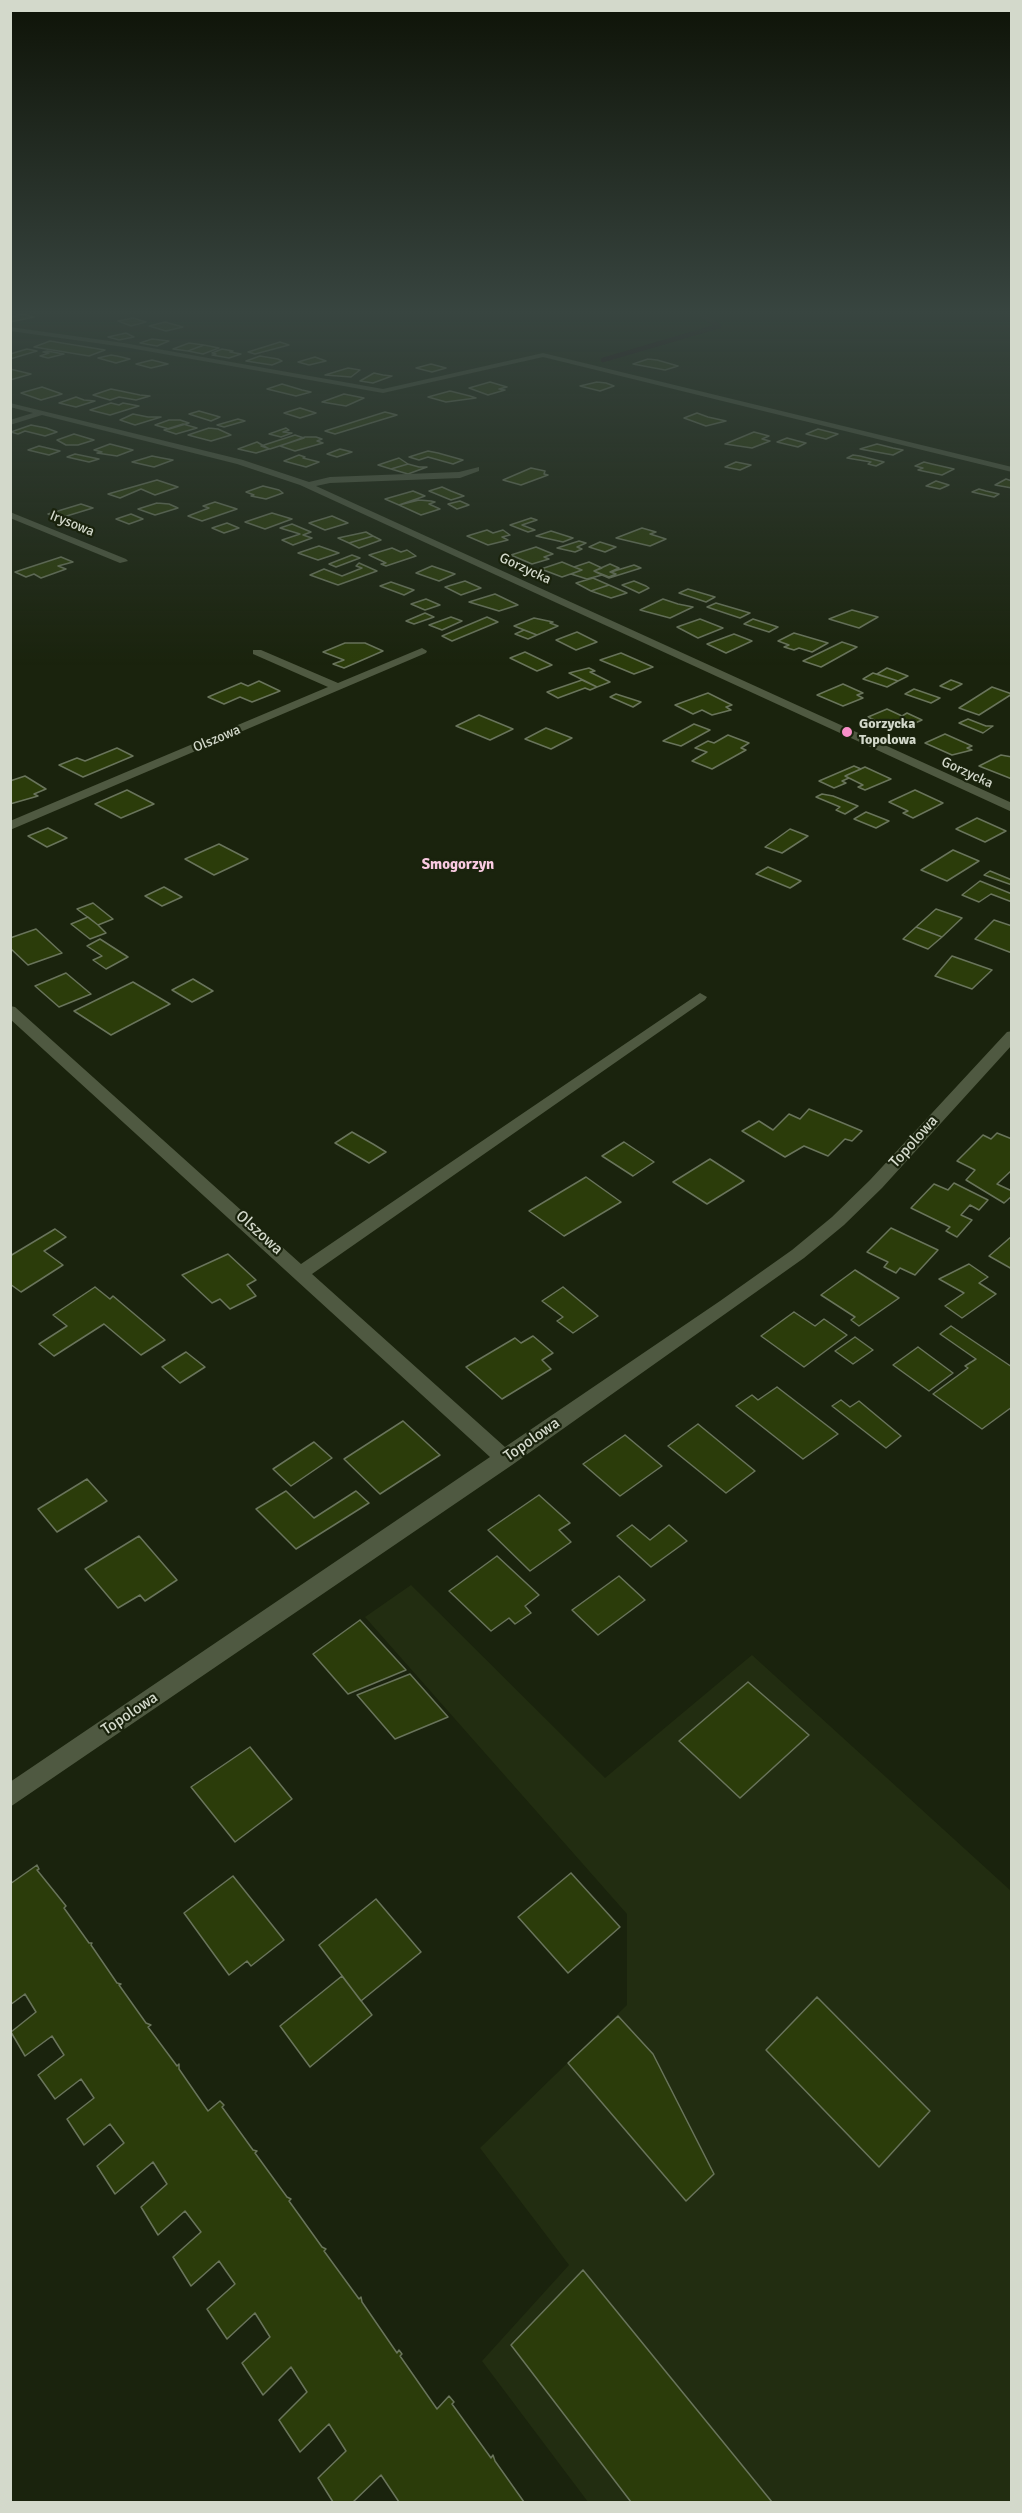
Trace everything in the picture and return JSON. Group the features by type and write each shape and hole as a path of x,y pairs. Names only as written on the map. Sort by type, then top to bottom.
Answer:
{"street":[{"name":"Gorzycka","path":"116,431 240,462 308,485 1011,808"},
{"path":"853,431 1011,470"},
{"path":"308,485 330,480 460,475 476,469"},
{"name":"Irysowa","path":"10,515 123,561"},
{"name":"Olszowa","path":"10,826 422,651"},
{"path":"257,652 338,687"},
{"path":"302,1272 700,997"},
{"name":"Olszowa","path":"10,1010 302,1272 505,1459"},
{"name":"Topolowa","path":"10,1796 727,1306 838,1221 876,1184 1011,1035"}],"shaded area":[{"path":"411,1585 605,1778 752,1655 1011,1891 1011,2502 588,2502 482,2361 569,2265 480,2148 627,2005 627,1914 365,1617"}],"building":[{"path":"26,431 57,432 45,436"},
{"path":"168,431 186,431 176,434"},
{"path":"199,431 223,431 231,435 211,441 188,435"},
{"path":"277,431 292,433 281,437 269,434"},
{"path":"326,431 344,431 335,434"},
{"path":"813,431 827,431 838,434 826,439 806,434"},
{"path":"754,432 769,436 762,439 770,441 752,448 725,444"},
{"path":"74,434 94,440 78,445 66,445 57,440"},
{"path":"295,435 304,438 270,449 261,446"},
{"path":"305,437 322,439 317,441 323,443 295,451 280,446"},
{"path":"787,438 806,443 798,447 777,442"},
{"path":"257,442 269,449 256,453 238,449"},
{"path":"110,444 133,450 117,456 97,453 102,452 94,450"},
{"path":"877,444 903,450 893,455 860,449"},
{"path":"39,446 60,451 49,455 28,450"},
{"path":"340,449 352,452 337,457 327,454"},
{"path":"428,451 463,460 453,464 428,457 419,460 409,457"},
{"path":"75,454 99,459 89,462 67,457"},
{"path":"299,455 319,462 306,467 284,461"},
{"path":"853,455 884,462 876,466 868,464 871,462 847,458"},
{"path":"152,456 173,460 154,467 132,462"},
{"path":"399,458 408,464 391,469 378,465"},
{"path":"736,462 751,465 740,470 725,467"},
{"path":"924,462 954,469 942,475 918,470 923,468 915,466"},
{"path":"408,464 427,467 408,474 391,469"},
{"path":"531,468 545,471 544,474 548,475 521,485 503,480"},
{"path":"1006,479 1012,481 1012,488 995,485"},
{"path":"157,480 178,487 155,495 141,489 120,498 108,494"},
{"path":"936,481 949,485 940,489 926,486"},
{"path":"263,486 283,493 266,499 251,496 254,495 246,492"},
{"path":"442,487 464,496 451,500 429,491"},
{"path":"979,489 999,494 994,497 972,492"},
{"path":"413,491 425,496 399,505 385,499"},
{"path":"419,500 435,502 429,504 440,509 421,515 399,505"},
{"path":"460,501 469,505 457,509 448,504"},
{"path":"215,502 237,509 202,521 188,516 209,508 203,506"},
{"path":"157,503 169,504 178,508 155,515 138,509"},
{"path":"81,504 93,508 60,518 48,514"},
{"path":"272,513 292,519 265,529 245,522"},
{"path":"131,514 143,519 129,524 116,519"},
{"path":"332,516 348,523 325,530 309,523"},
{"path":"531,518 537,520 522,525 535,530 528,532 510,525"},
{"path":"227,523 239,528 224,533 212,528"},
{"path":"292,524 311,532 303,535 312,538 293,545 282,540 300,534 280,528"},
{"path":"642,528 656,532 650,534 666,539 650,546 616,538"},
{"path":"487,530 493,533 503,530 510,535 502,537 508,540 488,545 467,536"},
{"path":"551,531 573,538 563,542 536,536"},
{"path":"366,532 373,536 349,543 338,538"},
{"path":"373,536 381,540 359,548 349,543"},
{"path":"579,541 586,543 577,547 582,549 575,552 557,548"},
{"path":"600,542 616,547 605,552 589,547"},
{"path":"319,546 339,553 318,560 298,553"},
{"path":"536,547 553,554 544,557 549,559 532,564 511,555"},
{"path":"392,548 401,552 407,550 416,556 386,566 381,564 386,563 369,555"},
{"path":"352,555 360,558 336,567 329,564"},
{"path":"61,557 73,562 58,566 66,569 41,578 34,574 26,577 15,572"},
{"path":"562,562 582,570 562,577 541,569"},
{"path":"589,562 602,568 594,571 602,575 587,579 571,574 582,570 574,567"},
{"path":"359,563 377,571 338,585 310,575 324,569 342,576 362,568 356,566"},
{"path":"610,564 619,568 610,572 616,574 609,577 594,571"},
{"path":"634,565 641,568 609,578 602,575 609,577 616,574 611,572"},
{"path":"432,566 455,574 439,581 416,573"},
{"path":"593,578 609,585 591,591 576,583"},
{"path":"465,581 481,588 461,595 445,587"},
{"path":"634,581 649,588 639,593 622,585"},
{"path":"391,582 414,590 404,595 380,586"},
{"path":"609,585 627,593 611,598 591,591"},
{"path":"688,589 715,597 706,602 679,593"},
{"path":"495,594 518,605 499,611 469,602"},
{"path":"426,599 440,605 425,610 411,604"},
{"path":"663,599 693,607 670,618 640,610"},
{"path":"716,603 750,613 740,618 707,607"},
{"path":"852,610 878,617 859,628 829,619"},
{"path":"425,613 434,617 414,624 406,621"},
{"path":"451,617 462,621 442,630 429,625"},
{"path":"487,617 498,622 452,641 442,636"},
{"path":"534,618 553,622 550,623 558,626 537,635 514,626"},
{"path":"700,619 723,628 698,638 677,627"},
{"path":"753,619 778,627 769,632 744,624"},
{"path":"524,630 537,635 528,639 515,634"},
{"path":"577,632 597,642 576,650 556,640"},
{"path":"794,633 828,643 812,652 784,647 789,645 778,641"},
{"path":"734,634 752,641 726,653 707,644"},
{"path":"842,642 857,647 821,667 803,661"},
{"path":"345,643 365,643 383,651 344,668 333,664 344,660 323,652"},
{"path":"525,652 552,665 537,671 510,658"},
{"path":"621,653 653,667 634,674 600,660"},
{"path":"589,668 595,671 590,672 610,682 597,687 569,673"},
{"path":"887,668 908,676 898,681 877,674"},
{"path":"873,673 898,681 887,687 863,679"},
{"path":"582,680 597,687 590,690 585,688 558,698 547,692"},
{"path":"951,680 962,684 951,690 940,686"},
{"path":"259,681 280,691 252,702 240,697 224,704 208,697 241,683 248,686"},
{"path":"843,684 863,693 857,695 863,698 843,706 817,695"},
{"path":"992,687 1012,694 979,715 959,708"},
{"path":"914,689 940,698 931,703 905,694"},
{"path":"708,693 732,705 726,707 731,710 712,715 702,710 693,714 675,705"},
{"path":"616,694 641,702 633,707 610,697"},
{"path":"887,709 902,716 907,713 922,720 913,724 906,721 891,728 868,717"},
{"path":"479,715 513,729 490,740 456,726"},
{"path":"968,719 986,726 993,726 983,733 959,723"},
{"path":"694,724 710,730 681,746 663,741"},
{"path":"546,728 572,738 551,749 525,739"},
{"path":"945,734 972,746 967,748 972,750 952,755 925,743"},
{"path":"728,735 749,743 741,748 746,750 712,769 692,761 707,752 695,748 708,741 714,743"},
{"path":"117,748 133,756 83,777 59,765 77,758 85,761"},
{"path":"1001,755 1012,757 1012,779 979,766"},
{"path":"854,766 861,769 845,776 849,778 842,781 846,783 834,788 819,781"},
{"path":"865,767 891,779 865,790 858,787 863,785 845,776"},
{"path":"25,776 46,789 34,794 38,796 10,804 10,781"},
{"path":"127,790 154,804 121,818 95,804"},
{"path":"915,790 943,803 913,818 903,813 908,811 889,802"},
{"path":"822,794 858,806 845,814 836,810 840,807 816,797"},
{"path":"866,812 889,821 876,828 854,819"},
{"path":"977,818 1006,831 985,842 956,829"},
{"path":"48,828 67,838 47,847 28,836"},
{"path":"790,829 808,836 782,853 765,847"},
{"path":"219,844 248,859 214,875 185,859"},
{"path":"953,850 979,861 947,881 921,870"},
{"path":"768,867 801,881 790,888 756,874"},
{"path":"990,871 1012,880 1012,885 984,875"},
{"path":"980,881 1012,894 1012,902 991,894 979,902 962,895"},
{"path":"164,887 182,897 162,906 145,896"},
{"path":"93,903 113,919 98,925 77,909"},
{"path":"936,909 962,918 942,937 916,927"},
{"path":"88,917 106,933 90,939 71,924"},
{"path":"994,920 1012,926 1012,953 975,939"},
{"path":"916,927 942,937 928,949 903,939"},
{"path":"36,929 62,953 28,965 10,948 10,938"},
{"path":"100,939 128,957 106,969 93,960 102,956 87,946"},
{"path":"952,956 992,970 972,989 935,976"},
{"path":"66,973 91,994 59,1007 35,986"},
{"path":"193,979 213,991 192,1002 172,990"},
{"path":"133,982 170,1004 111,1035 74,1011"},
{"path":"809,1109 862,1131 852,1141 845,1139 828,1156 804,1146 785,1157 742,1131 759,1121 773,1130 789,1114 800,1119"},
{"path":"352,1132 386,1152 369,1163 335,1143"},
{"path":"997,1133 1012,1139 1012,1170 997,1184 1012,1191 1012,1196 1004,1203 966,1180 975,1170 957,1161 983,1135 991,1139"},
{"path":"624,1142 654,1162 633,1176 602,1156"},
{"path":"710,1159 744,1181 707,1204 673,1182"},
{"path":"586,1177 621,1202 564,1236 529,1211"},
{"path":"954,1183 988,1200 979,1210 970,1205 961,1215 972,1220 957,1237 946,1231 950,1227 911,1208 934,1184 948,1190"},
{"path":"891,1228 938,1250 915,1275 900,1268 896,1273 884,1267 888,1262 867,1252"},
{"path":"55,1229 66,1237 44,1251 63,1265 21,1292 10,1284 10,1256"},
{"path":"1012,1236 1012,1269 989,1256"},
{"path":"228,1254 256,1280 247,1285 256,1296 230,1309 220,1299 212,1303 182,1275"},
{"path":"969,1264 988,1277 979,1283 996,1294 962,1318 945,1306 964,1293 939,1279"},
{"path":"855,1270 899,1298 859,1326 851,1320 855,1317 821,1295"},
{"path":"95,1287 110,1299 113,1296 165,1340 141,1355 104,1324 54,1356 39,1344 67,1326 53,1315"},
{"path":"563,1287 598,1316 573,1333 557,1321 563,1317 542,1301"},
{"path":"794,1312 815,1326 824,1319 847,1335 804,1367 761,1336"},
{"path":"951,1326 1012,1367 1012,1407 982,1429 933,1394 968,1368 965,1366 976,1359 940,1334"},
{"path":"533,1336 553,1353 542,1360 551,1369 502,1399 466,1367 515,1338 521,1343"},
{"path":"855,1337 873,1350 853,1364 835,1351"},
{"path":"918,1347 953,1373 929,1391 893,1365"},
{"path":"186,1352 205,1367 180,1383 162,1367"},
{"path":"777,1387 838,1434 803,1459 736,1406 752,1395 758,1400"},
{"path":"841,1400 850,1407 859,1401 901,1436 886,1448 832,1406"},
{"path":"403,1421 440,1455 380,1494 344,1459"},
{"path":"698,1424 755,1471 726,1493 668,1446"},
{"path":"625,1435 662,1466 620,1496 583,1464"},
{"path":"314,1442 332,1458 291,1486 273,1469"},
{"path":"87,1479 107,1501 57,1532 38,1509"},
{"path":"286,1491 314,1518 356,1491 369,1503 296,1549 256,1509"},
{"path":"539,1495 570,1523 559,1530 571,1542 530,1571 488,1530"},
{"path":"632,1525 650,1540 669,1525 687,1541 651,1567 617,1536"},
{"path":"139,1536 177,1580 145,1601 140,1595 118,1608 85,1569"},
{"path":"497,1556 539,1595 525,1606 531,1613 515,1624 509,1618 491,1631 449,1591"},
{"path":"619,1576 645,1600 598,1635 572,1610"},
{"path":"360,1620 406,1670 348,1694 313,1654"},
{"path":"410,1674 448,1717 395,1739 357,1695"},
{"path":"748,1682 809,1735 740,1798 679,1741"},
{"path":"250,1747 292,1799 235,1842 191,1787"},
{"path":"37,1865 39,1869 37,1870 66,1906 64,1908 89,1943 92,1943 91,1945 117,1983 121,1984 119,1985 146,2023 151,2025 148,2027 177,2066 179,2064 179,2069 208,2111 220,2101 224,2105 222,2107 253,2150 257,2151 255,2153 287,2197 291,2199 289,2201 322,2247 326,2249 324,2251 359,2299 361,2297 362,2302 397,2353 399,2350 402,2354 400,2356 437,2409 449,2396 454,2402 452,2404 491,2458 493,2455 524,2502 399,2502 381,2475 353,2502 333,2502 318,2478 346,2451 329,2424 300,2452 279,2420 307,2392 291,2367 263,2395 242,2363 270,2337 255,2313 227,2339 207,2309 235,2284 219,2261 191,2286 173,2257 201,2232 185,2211 158,2235 141,2207 167,2184 153,2162 115,2194 97,2166 124,2143 110,2124 84,2145 67,2119 94,2098 81,2079 55,2099 38,2075 64,2055 52,2036 25,2056 11,2032 36,2012 25,1994 10,2005 10,1884"},
{"path":"571,1873 620,1927 568,1973 518,1917"},
{"path":"233,1876 284,1940 251,1966 247,1961 229,1975 184,1913"},
{"path":"376,1899 421,1952 361,2001 319,1945"},
{"path":"342,1976 372,2015 310,2067 280,2026"},
{"path":"817,1997 930,2111 879,2167 766,2050"},
{"path":"618,2016 653,2054 714,2174 686,2201 568,2063"},
{"path":"583,2270 772,2502 631,2502 511,2345"}],"place":[{"name":"Gorzycka Topolowa","path":"847,732"}],"district":[{"name":"Smogorzyn","path":"458,865"}]}
